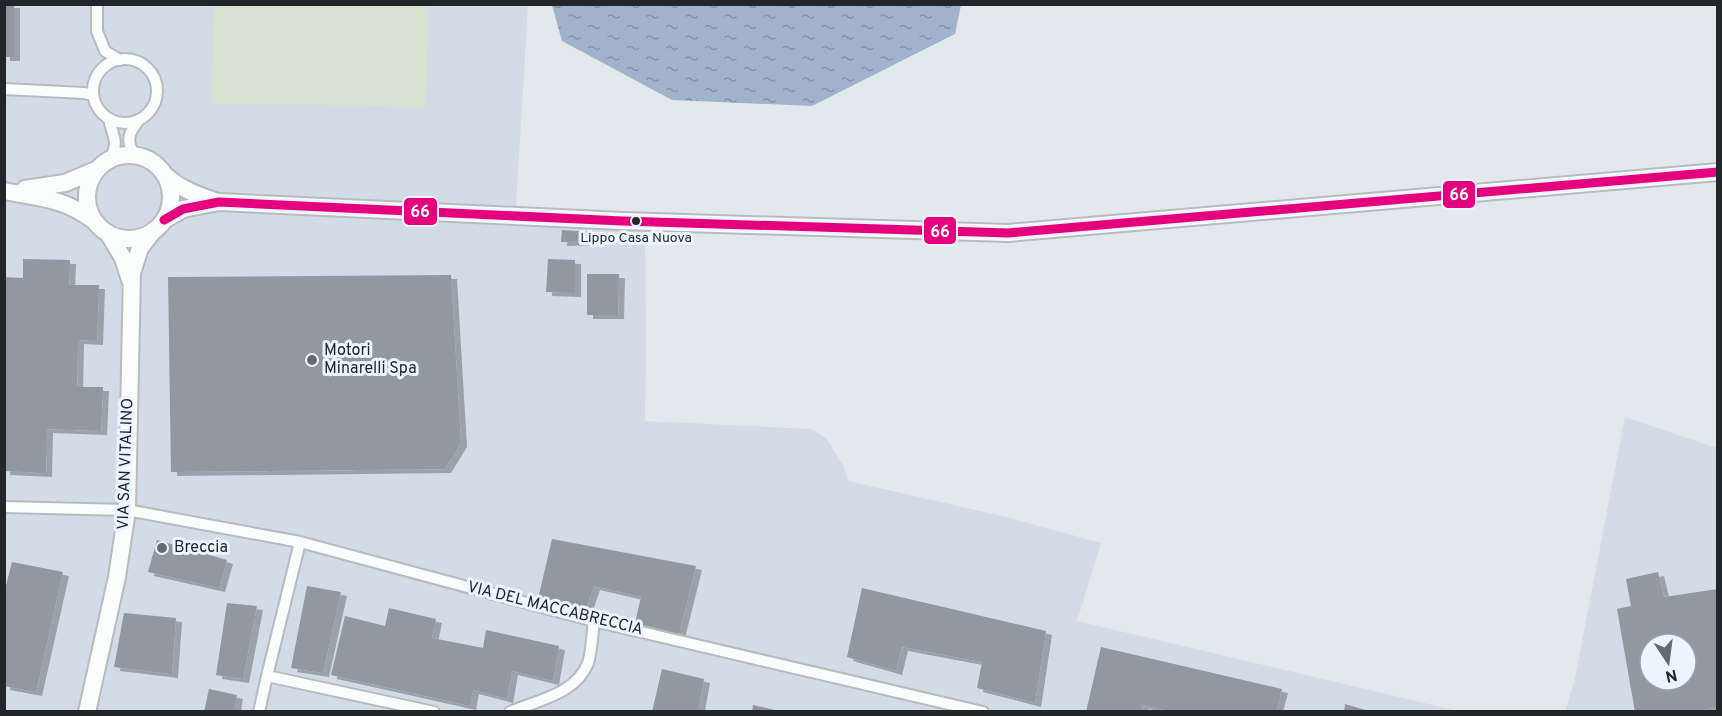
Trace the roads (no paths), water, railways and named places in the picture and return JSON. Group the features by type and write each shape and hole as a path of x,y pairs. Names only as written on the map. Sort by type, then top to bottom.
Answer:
{"street":[{"path":"97,4 97,31 105,51 120,60"},
{"path":"110,159 115,150 116,141 108,119 98,109 93,95 93,86 96,76 111,62 120,60 140,63 148,69 156,86 153,106 130,130 128,140 135,155"},
{"path":"4,88 93,95"},
{"path":"108,119 124,123 140,120"},
{"path":"4,190 30,189 65,183 96,170 110,159 127,154 149,160 176,185 219,202"},
{"path":"94,221 86,195 96,170"},
{"path":"4,190 64,202 77,208 108,233 119,238 131,239 143,236 183,209 219,202 622,221 1008,232 1718,172"},
{"path":"159,225 169,209 171,198 166,176"},
{"name":"VIA SAN VITALINO","path":"87,711 117,577 127,510 131,284 140,248 159,225"},
{"name":"VIA SAN VITALINO","path":"108,233 123,258 131,284"},
{"name":"VIA DEL MACCABRECCIA","path":"4,507 127,510 300,542 594,621 983,711"},
{"path":"259,711 300,542"},
{"path":"510,711 571,687 579,680 588,662 594,621"},
{"path":"267,676 434,711"}],"water":[{"path":"552,4 961,5 955,34 812,106 672,100 562,41"}],"place":[{"name":"Lippo Casa Nuova","path":"636,221"},
{"name":"Motori Minarelli Spa","path":"312,360"},
{"name":"Breccia","path":"162,548"}]}
